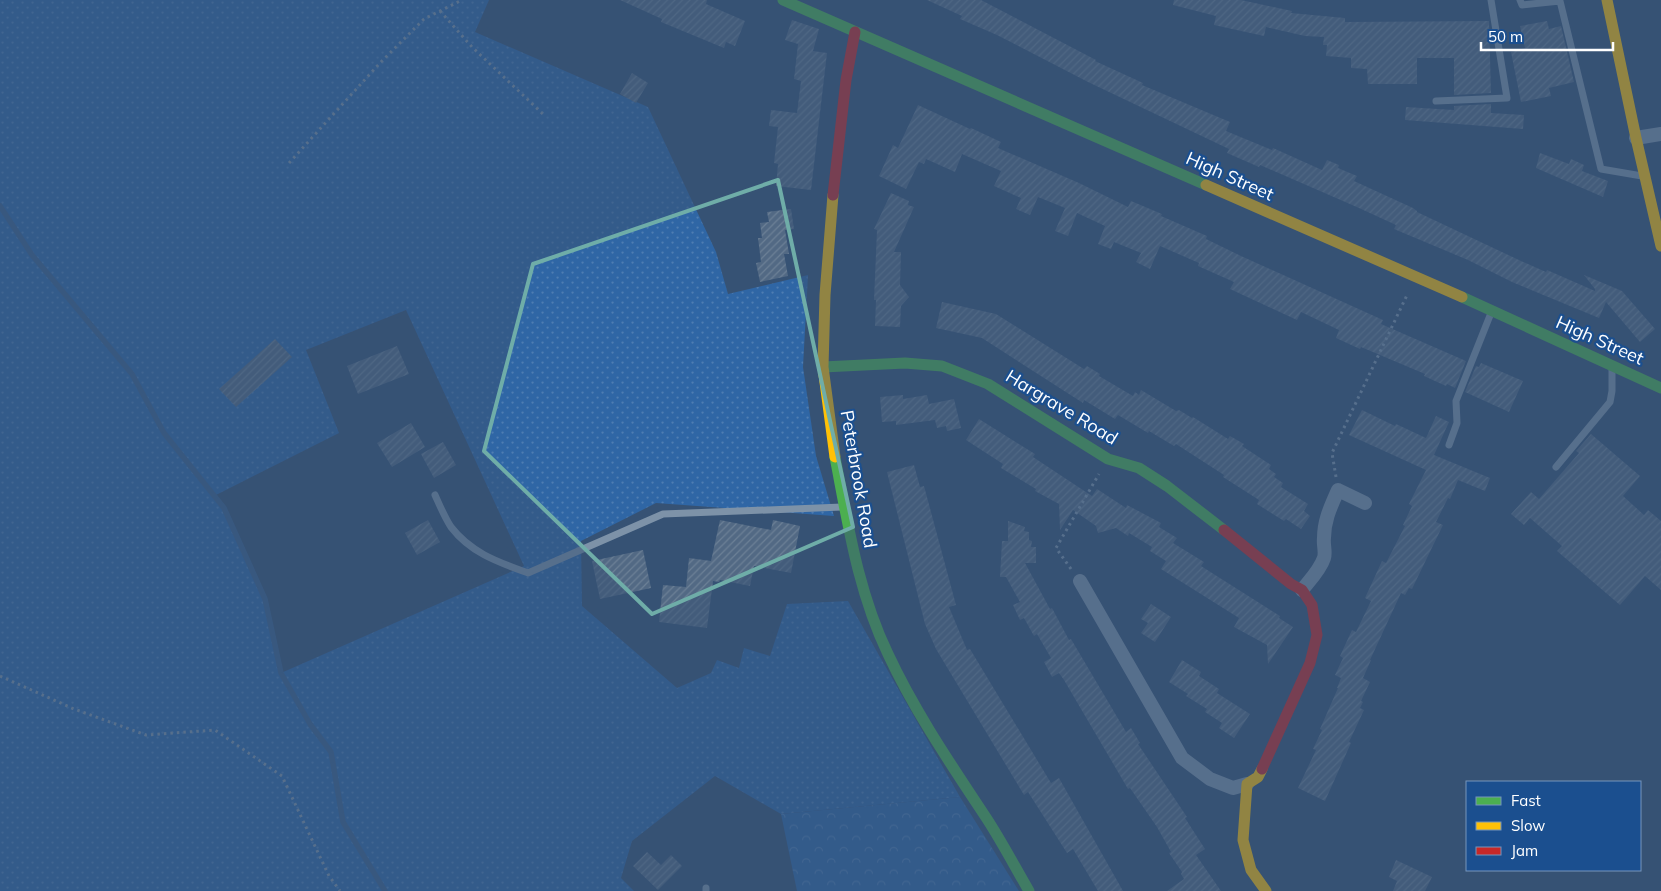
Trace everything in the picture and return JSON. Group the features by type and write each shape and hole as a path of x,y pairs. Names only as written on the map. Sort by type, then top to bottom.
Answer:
{"street":[{"name":"High Street","path":"783,0 1416,276 1661,388"},
{"path":"1607,0 1661,246"},
{"name":"Peterbrook Road","path":"855,32 846,80 835,171 824,295 824,367 832,441 845,507 864,593 887,653 912,701 950,765 988,821 1029,891"},
{"path":"1636,138 1661,134"},
{"name":"Hargrave Road","path":"824,367 905,363 942,366 988,384 1108,459 1139,468 1167,486 1224,529 1291,584 1302,590 1312,605 1317,635 1310,663 1258,778 1247,784"},
{"path":"1302,590 1319,569 1325,556 1323,539 1326,520 1338,490 1365,503"},
{"path":"1080,581 1182,758 1210,779 1233,788 1247,784 1243,840 1251,870 1266,891"}],"lane":[{"path":"1436,101 1506,98 1491,0"},
{"path":"1520,0 1522,5 1560,1 1601,169 1645,176"},
{"path":"1449,445 1457,423 1456,401 1493,311"},
{"path":"1556,467 1610,402 1612,365"},
{"path":"435,496 450,526 468,546 492,560 528,573 663,514 845,507"}],"path":[{"path":"289,163 380,63 424,19 462,0"},
{"path":"440,11 472,47 543,114"},
{"path":"1338,490 1332,453 1416,276"},
{"path":"1080,581 1056,548 1108,459"},
{"path":"0,676 74,709 146,735 215,730 282,776 329,876 340,891"}],"highlighted area":[{"path":"778,180 853,527 652,614 484,451 533,264"}],"green space":[{"path":"0,0 489,0 475,32 648,107 716,252 728,294 808,275 803,367 816,456 834,516 656,503 581,541 582,606 677,688 711,673 717,660 739,668 744,648 770,656 787,604 848,601 960,797 781,814 715,776 632,841 621,878 634,891 0,891","holes":["406,310 524,566 281,673 265,599 224,508 214,496 339,433 306,350"]},
{"path":"960,797 1019,891 797,891 781,814"}],"building":[{"path":"620,0 707,0 706,4 745,21 735,46 726,42 724,48 661,22 662,19"},
{"path":"927,0 981,0 1095,61 1143,83 1142,85 1230,122 1226,131 1272,150 1273,148 1322,170 1327,160 1339,165 1338,168 1357,176 1354,181 1521,261 1595,291 1584,275 1622,291 1655,329 1640,342 1606,302 1599,318 1512,282 1468,260 1394,229 1396,225 1359,208 1260,165 1259,167 1227,153 1229,149 1088,82 997,35 960,19 962,16"},
{"path":"1174,0 1241,0 1292,11 1291,13 1345,18 1345,22 1489,21 1491,93 1454,95 1454,58 1417,58 1417,84 1368,84 1367,69 1351,68 1351,58 1326,56 1327,45 1323,45 1324,37 1305,36 1266,27 1264,36 1214,25 1216,16 1173,5"},
{"path":"792,20 819,29 813,51 827,53 811,190 776,186 778,164 774,163 778,127 769,126 771,110 797,113 801,81 794,79 798,44 785,40"},
{"path":"1547,21 1549,29 1561,26 1574,82 1549,88 1551,96 1521,102 1511,52 1525,48 1520,26"},
{"path":"632,73 648,83 636,103 620,94"},
{"path":"1491,104 1491,113 1524,115 1523,129 1405,120 1406,107 1454,110 1454,106"},
{"path":"918,105 1001,142 998,148 1079,183 1128,207 1131,201 1162,214 1161,216 1207,236 1206,239 1241,256 1383,320 1381,324 1466,361 1455,388 1447,384 1446,386 1424,376 1425,374 1336,338 1339,330 1301,312 1297,320 1230,289 1234,282 1198,266 1199,263 1160,246 1150,269 1136,262 1141,253 1114,242 1111,249 1098,244 1105,226 1077,213 1068,236 1055,231 1065,208 1038,197 1030,215 1016,209 1021,198 994,186 1001,171 962,154 955,172 926,159 924,164 919,162 906,189 879,176 893,145 898,148"},
{"path":"1540,153 1569,164 1571,159 1584,165 1582,171 1608,181 1603,197 1536,168"},
{"path":"891,193 909,201 908,205 914,207 894,252 901,252 900,285 909,297 901,306 900,327 875,326 876,300 874,300 877,230 874,229"},
{"path":"791,209 794,229 785,230 789,254 784,254 788,276 760,282 756,263 761,262 758,238 762,238 760,223 769,222 767,212"},
{"path":"942,302 996,314 1084,369 1087,366 1100,374 1099,376 1133,396 1135,392 1139,395 1141,390 1176,411 1179,410 1193,417 1228,439 1230,436 1244,444 1242,446 1271,465 1269,469 1276,474 1274,477 1283,483 1281,487 1308,504 1304,511 1310,516 1301,529 1286,519 1284,521 1257,504 1259,500 1223,477 1224,475 1176,444 1174,446 1149,431 1148,433 1118,415 1115,419 1084,400 1083,403 982,338 936,328"},
{"path":"275,339 292,357 236,407 219,389"},
{"path":"397,346 409,374 358,394 347,366"},
{"path":"1481,363 1523,381 1509,412 1465,392 1476,366 1479,367"},
{"path":"903,395 903,399 927,395 929,404 954,399 961,428 947,431 946,426 937,428 935,420 896,425 896,421 882,422 880,397"},
{"path":"1362,410 1426,438 1436,416 1449,422 1434,455 1490,478 1485,491 1458,480 1450,499 1448,498 1436,522 1443,525 1412,589 1409,588 1405,595 1401,593 1370,660 1363,678 1370,682 1361,701 1363,702 1360,708 1364,710 1325,801 1298,788 1316,750 1313,749 1322,730 1320,729 1338,688 1341,678 1335,675 1343,658 1340,656 1352,630 1356,632 1371,601 1365,598 1382,561 1386,563 1405,526 1403,525 1412,506 1409,504 1426,470 1349,435"},
{"path":"979,419 1035,454 1033,457 1092,496 1097,489 1126,508 1127,505 1161,523 1159,527 1177,538 1173,543 1204,562 1201,566 1280,616 1279,618 1293,627 1268,664 1267,645 1234,627 1239,618 1161,569 1166,561 1150,551 1152,547 1129,533 1128,536 1116,528 1098,533 1096,526 1073,510 1060,530 1059,504 1035,491 1036,489 1001,468 1003,464 966,440"},
{"path":"411,423 425,447 392,467 377,443"},
{"path":"1591,434 1640,476 1623,496 1644,515 1648,510 1661,521 1661,590 1645,576 1620,605 1557,551 1562,546 1530,518 1524,525 1511,514 1531,492 1539,499 1579,453 1576,451"},
{"path":"443,442 456,465 434,478 421,454"},
{"path":"914,465 920,487 924,486 956,605 949,607 967,650 970,649 1051,783 1059,778 1123,891 1098,891 1073,849 1067,853 1028,792 1024,795 936,649 925,624 887,472"},
{"path":"428,520 440,542 417,555 405,533"},
{"path":"720,520 771,530 773,520 800,526 791,573 754,566 750,586 720,580 719,582 713,581 707,628 659,622 663,585 686,587 689,558 711,561"},
{"path":"1008,521 1025,527 1024,531 1029,532 1029,540 1032,541 1031,547 1036,547 1036,563 1025,563 1050,609 1052,608 1069,640 1071,639 1126,732 1131,728 1140,743 1138,744 1187,817 1185,818 1205,849 1196,855 1221,891 1167,891 1184,879 1181,874 1182,872 1169,853 1171,852 1157,827 1130,788 1128,789 1064,680 1059,673 1052,677 1044,662 1051,658 1037,634 1034,636 1024,618 1020,620 1013,605 1020,602 1006,577 1000,577 1002,541 1008,541"},
{"path":"643,550 651,588 600,599 592,561"},
{"path":"1151,604 1171,617 1155,642 1141,633 1148,623 1141,619"},
{"path":"1182,660 1201,672 1199,676 1219,689 1217,693 1250,714 1234,738 1219,728 1222,723 1205,712 1207,709 1186,696 1188,694 1169,682"},
{"path":"647,852 661,865 671,855 682,866 658,890 633,866"},
{"path":"1396,860 1432,877 1425,891 1393,891 1397,881 1389,877"}],"waterway":[{"path":"0,206 32,255 132,374 164,433 224,508 265,599 281,673 310,724 331,752 343,822 385,891"}],"traffic: fast":[{"path":"783,0 1206,185"},
{"path":"1462,297 1661,388"},
{"path":"823,367 905,363 942,366 988,384 1108,459 1139,468 1167,486 1224,530"},
{"path":"835,457 861,582 888,654 922,718 993,828 1029,891"}],"traffic: slow":[{"path":"1607,0 1661,246"},
{"path":"1206,185 1462,297"},
{"path":"833,195 825,295 823,367 835,457"},
{"path":"1262,769 1258,777 1247,784 1243,840 1251,870 1266,891"}],"traffic: jam":[{"path":"833,195 846,80 855,32"},
{"path":"1224,530 1291,584 1302,590 1312,605 1317,635 1310,663 1262,769"}]}
